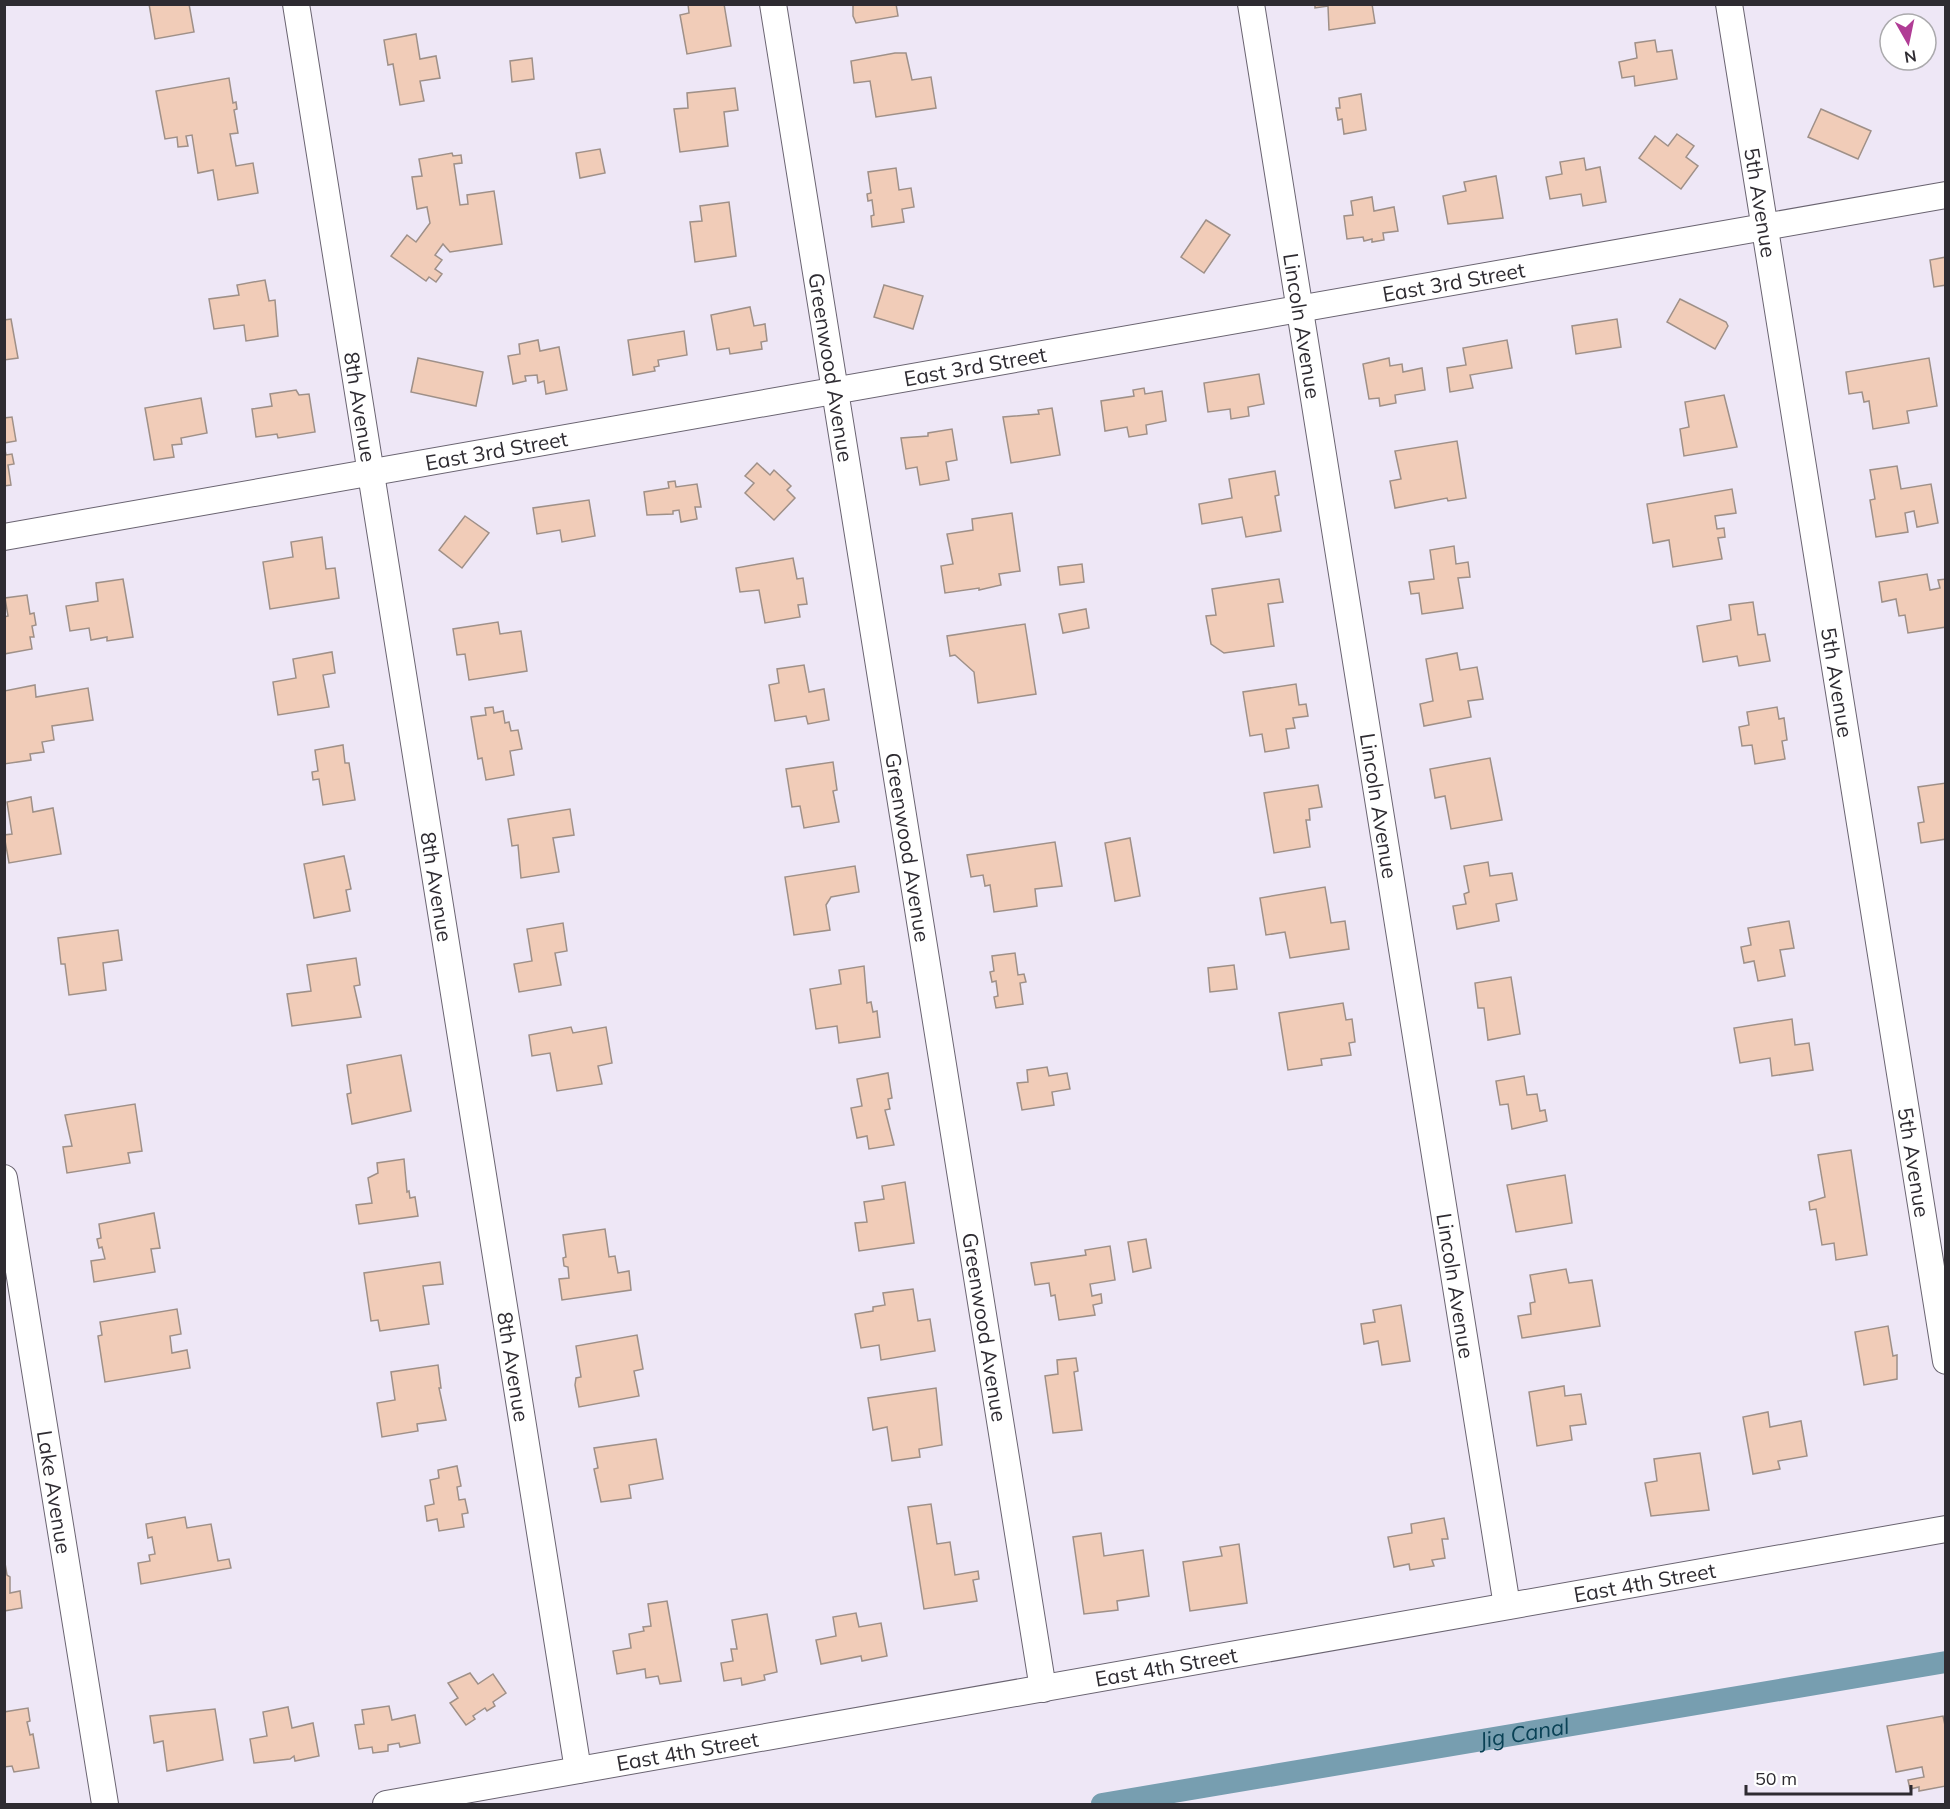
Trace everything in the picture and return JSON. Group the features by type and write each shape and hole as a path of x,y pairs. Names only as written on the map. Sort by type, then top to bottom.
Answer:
{"street":[{"name":"8th Avenue","path":"296,4 369,473 578,1770"},
{"name":"Greenwood Avenue","path":"773,4 1043,1689"},
{"name":"Lincoln Avenue","path":"1251,4 1507,1606"},
{"name":"5th Avenue","path":"1729,4 1946,1361"},
{"name":"East 3rd Street","path":"4,537 1946,195"},
{"name":"Lake Avenue","path":"4,1178 105,1804"},
{"name":"East 4th Street","path":"386,1804 1946,1529"}],"building":[{"path":"149,4 189,4 194,32 155,39"},
{"path":"688,4 724,4 731,46 687,54 680,15 689,13"},
{"path":"853,4 896,4 898,16 856,23 853,16"},
{"path":"1315,4 1372,4 1375,23 1329,30 1328,6 1315,8"},
{"path":"416,34 420,59 436,56 440,78 420,81 424,101 400,105 393,64 388,65 384,40"},
{"path":"1655,40 1657,52 1672,50 1677,79 1635,86 1634,76 1622,78 1619,62 1637,58 1635,43"},
{"path":"906,53 912,80 931,77 936,108 876,117 870,81 854,83 851,61"},
{"path":"532,58 534,79 512,82 510,61"},
{"path":"229,78 233,103 236,102 237,109 234,110 238,133 230,134 236,166 253,163 258,193 218,200 213,170 198,173 192,135 186,136 188,146 178,147 177,137 165,139 156,91"},
{"path":"735,88 738,110 724,112 728,146 680,152 674,109 688,108 687,93"},
{"path":"1361,94 1366,130 1344,134 1342,119 1338,120 1336,108 1340,108 1339,98"},
{"path":"1821,109 1871,131 1858,159 1808,137"},
{"path":"1677,134 1694,146 1686,157 1698,166 1681,189 1639,158 1655,136 1668,146"},
{"path":"600,149 605,173 580,178 576,153"},
{"path":"452,153 453,156 461,155 462,163 454,164 460,205 468,204 467,195 494,191 502,244 450,252 443,244 435,255 442,260 435,269 442,274 436,282 429,277 426,281 391,256 407,235 416,242 430,223 427,207 417,209 412,177 422,176 419,159"},
{"path":"1584,158 1586,170 1600,167 1606,202 1583,206 1581,194 1550,199 1546,177 1562,174 1560,162"},
{"path":"896,168 899,190 911,188 914,207 902,209 904,222 872,227 871,216 874,215 872,200 868,201 867,194 871,193 868,172"},
{"path":"1496,176 1503,218 1448,224 1443,196 1466,191 1464,182"},
{"path":"1372,197 1374,211 1394,207 1398,231 1383,233 1384,240 1372,242 1372,239 1364,241 1363,237 1347,239 1344,216 1353,215 1351,201"},
{"path":"729,202 736,256 695,262 690,222 702,221 700,206"},
{"path":"1206,220 1230,235 1204,273 1181,257"},
{"path":"1946,257 1946,285 1934,287 1930,260"},
{"path":"265,280 269,301 275,300 278,336 246,341 244,325 214,329 209,299 239,295 237,285"},
{"path":"884,285 923,296 913,329 874,317"},
{"path":"1680,299 1726,322 1728,326 1715,349 1667,322"},
{"path":"750,307 754,326 765,324 767,341 761,342 762,349 730,354 729,348 717,350 711,315"},
{"path":"11,319 18,358 4,360 4,320"},
{"path":"1617,319 1621,347 1576,354 1572,326"},
{"path":"684,331 687,355 658,360 659,366 654,367 655,371 633,375 628,340"},
{"path":"538,340 540,351 559,347 567,390 546,394 544,381 538,383 537,375 525,376 526,381 513,384 508,356 520,354 519,344"},
{"path":"1507,340 1512,368 1470,375 1473,388 1450,392 1447,368 1466,365 1463,348"},
{"path":"418,358 483,372 476,406 411,392"},
{"path":"1389,358 1390,366 1402,364 1403,372 1422,368 1425,390 1395,395 1396,403 1380,406 1379,398 1369,399 1363,364"},
{"path":"1929,358 1937,406 1907,411 1909,423 1873,429 1869,401 1864,402 1862,392 1849,394 1846,372"},
{"path":"1259,374 1264,404 1248,407 1249,416 1231,419 1230,409 1208,412 1204,383"},
{"path":"1144,388 1145,394 1162,391 1166,421 1146,425 1147,434 1129,437 1127,427 1105,431 1101,401 1134,396 1133,390"},
{"path":"296,390 299,395 309,394 315,432 278,438 277,434 256,437 252,409 272,406 270,394"},
{"path":"1724,395 1737,447 1684,456 1680,429 1689,427 1685,402"},
{"path":"201,398 207,433 181,438 182,444 172,445 174,457 154,460 145,408"},
{"path":"1052,408 1060,455 1011,463 1003,417 1039,414 1038,410"},
{"path":"12,417 16,441 4,443 4,418"},
{"path":"952,429 957,460 946,462 949,480 920,485 917,467 906,469 901,438 928,436 928,433"},
{"path":"1457,441 1466,498 1448,501 1447,498 1395,508 1390,481 1401,479 1395,451"},
{"path":"4,445 6,455 12,454 14,464 8,465 11,485 4,486"},
{"path":"757,463 770,475 774,470 791,486 787,490 795,498 774,520 745,493 754,483 745,476"},
{"path":"1897,466 1901,489 1931,484 1938,523 1917,527 1914,511 1905,513 1908,532 1876,537 1870,500 1875,499 1870,470"},
{"path":"1275,471 1279,495 1275,496 1281,531 1246,537 1242,517 1202,524 1199,504 1232,498 1229,479"},
{"path":"675,481 676,487 697,484 701,507 695,507 697,519 681,522 679,510 673,511 673,514 647,515 644,492 669,488 668,482"},
{"path":"1732,489 1736,513 1715,516 1717,529 1724,528 1725,537 1718,538 1722,559 1673,567 1669,540 1653,543 1647,504"},
{"path":"589,500 595,536 562,542 560,530 537,534 533,508"},
{"path":"1012,513 1020,571 999,574 1001,585 979,590 979,588 945,593 941,566 953,564 947,534 973,530 972,519"},
{"path":"465,516 489,533 462,568 439,550"},
{"path":"322,537 326,569 335,568 339,598 270,609 263,562 293,557 291,542"},
{"path":"1454,546 1456,564 1468,562 1470,577 1458,578 1463,608 1422,614 1419,593 1411,594 1409,582 1434,579 1430,550"},
{"path":"793,558 797,579 803,578 807,604 798,605 800,617 765,623 759,590 740,592 736,568"},
{"path":"1082,564 1084,582 1060,585 1058,567"},
{"path":"1927,574 1930,590 1940,588 1938,580 1946,579 1946,627 1908,633 1905,615 1899,616 1896,599 1882,602 1879,582"},
{"path":"123,579 133,637 107,641 107,637 91,640 89,628 70,631 66,606 98,601 96,583"},
{"path":"1279,579 1283,602 1268,604 1274,646 1224,653 1211,644 1206,616 1216,615 1212,589"},
{"path":"27,595 30,614 34,613 36,625 32,626 34,637 30,637 32,649 4,654 4,617 8,616 5,598"},
{"path":"1753,602 1758,635 1765,634 1770,661 1739,666 1737,656 1703,662 1697,626 1731,620 1729,605"},
{"path":"1086,609 1089,628 1063,633 1059,614"},
{"path":"498,622 500,634 521,631 527,671 469,680 465,654 457,655 453,629"},
{"path":"1025,624 1036,694 978,703 974,672 955,655 950,656 947,636"},
{"path":"332,652 335,673 323,675 329,707 278,715 273,682 296,678 293,659"},
{"path":"1457,653 1460,670 1477,667 1483,699 1468,701 1471,717 1424,726 1420,704 1433,701 1426,659"},
{"path":"804,665 809,692 824,689 829,720 808,724 806,716 775,721 769,685 779,683 777,669"},
{"path":"1296,684 1299,705 1306,704 1308,716 1293,718 1295,728 1286,729 1289,748 1265,752 1262,734 1250,736 1243,692"},
{"path":"35,685 36,697 88,688 93,720 52,726 54,740 42,742 44,752 30,754 31,760 4,764 4,691"},
{"path":"493,707 494,713 503,711 505,723 509,722 511,731 518,730 522,749 510,751 514,775 486,780 482,758 478,759 471,717 486,715 485,708"},
{"path":"1777,707 1779,719 1784,718 1787,740 1782,741 1785,759 1755,764 1752,745 1742,746 1739,727 1749,725 1747,712"},
{"path":"343,745 345,763 349,763 355,800 323,805 319,779 313,780 312,772 318,771 315,750"},
{"path":"1490,758 1502,820 1451,829 1445,796 1435,798 1430,769"},
{"path":"833,762 837,790 833,791 839,822 804,828 800,806 792,807 786,769"},
{"path":"1946,783 1946,839 1921,843 1918,823 1924,822 1918,787"},
{"path":"1318,785 1322,807 1309,809 1310,820 1306,820 1310,847 1274,853 1264,793"},
{"path":"31,797 33,812 53,808 61,854 9,863 4,835 12,834 7,802"},
{"path":"570,809 574,835 553,838 559,872 521,878 518,845 512,846 508,819"},
{"path":"1130,838 1140,896 1115,901 1105,843"},
{"path":"1055,842 1062,886 1035,889 1037,906 994,912 990,885 985,886 983,875 971,877 967,855"},
{"path":"344,856 351,889 346,890 350,911 314,918 304,864"},
{"path":"1488,862 1490,876 1512,873 1517,900 1496,904 1499,921 1457,929 1453,906 1466,904 1464,894 1469,892 1464,866"},
{"path":"855,866 859,892 831,897 826,905 830,930 794,935 785,877"},
{"path":"1325,887 1331,923 1345,921 1349,949 1290,958 1285,932 1266,935 1260,898"},
{"path":"1789,921 1794,948 1780,950 1785,976 1758,981 1754,961 1744,963 1741,947 1751,945 1748,928"},
{"path":"563,923 567,951 555,953 561,985 519,992 514,964 532,961 527,929"},
{"path":"118,930 122,960 103,963 106,990 69,995 65,964 61,964 58,938"},
{"path":"1015,953 1018,975 1024,974 1026,982 1020,983 1023,1004 996,1008 994,997 998,996 996,981 992,982 990,972 994,971 992,956"},
{"path":"356,958 360,985 354,986 361,1017 292,1026 287,994 311,991 307,965"},
{"path":"1234,965 1237,989 1210,992 1208,968"},
{"path":"864,966 867,1003 871,1002 873,1012 877,1011 880,1037 839,1043 837,1026 816,1029 810,989 841,984 839,970"},
{"path":"1511,977 1520,1034 1488,1040 1484,1008 1478,1008 1475,983"},
{"path":"1343,1003 1346,1020 1352,1019 1355,1042 1349,1043 1351,1055 1321,1059 1322,1065 1288,1070 1279,1013"},
{"path":"1792,1019 1795,1045 1809,1043 1813,1070 1772,1076 1770,1058 1740,1063 1734,1028"},
{"path":"571,1027 573,1033 606,1027 612,1063 598,1066 602,1084 557,1091 550,1053 532,1056 529,1035"},
{"path":"401,1055 411,1111 352,1124 347,1094 351,1093 347,1065"},
{"path":"1047,1067 1049,1076 1067,1073 1070,1089 1052,1092 1054,1105 1022,1110 1017,1083 1028,1082 1027,1070"},
{"path":"888,1073 892,1098 888,1099 890,1109 885,1110 894,1145 869,1149 867,1136 857,1138 851,1108 862,1106 857,1079"},
{"path":"1524,1076 1527,1095 1537,1094 1540,1111 1545,1110 1547,1121 1512,1129 1508,1104 1500,1105 1496,1081"},
{"path":"135,1104 142,1151 128,1153 130,1163 67,1173 63,1147 72,1146 65,1115"},
{"path":"1851,1150 1867,1255 1836,1260 1834,1243 1822,1245 1816,1209 1810,1210 1809,1202 1825,1197 1818,1155"},
{"path":"404,1159 407,1192 409,1191 410,1198 415,1197 418,1216 359,1224 356,1205 372,1203 368,1178 378,1173 377,1163"},
{"path":"1565,1175 1572,1223 1516,1232 1507,1185"},
{"path":"905,1182 914,1243 859,1251 855,1223 867,1222 864,1202 884,1199 882,1186"},
{"path":"154,1213 160,1248 151,1249 155,1272 94,1282 91,1261 105,1259 97,1239 101,1238 99,1224"},
{"path":"605,1229 609,1257 615,1256 618,1273 629,1271 631,1290 562,1300 559,1279 569,1278 568,1267 564,1266 563,1258 566,1257 563,1235"},
{"path":"1146,1239 1151,1268 1133,1272 1128,1242"},
{"path":"1110,1246 1115,1280 1090,1284 1092,1296 1101,1294 1102,1303 1093,1305 1095,1315 1059,1320 1055,1295 1051,1296 1049,1283 1035,1285 1031,1263 1086,1255 1085,1250"},
{"path":"440,1262 443,1284 423,1286 429,1324 380,1331 378,1320 371,1321 364,1273"},
{"path":"1566,1269 1569,1283 1592,1280 1600,1326 1522,1338 1518,1316 1531,1314 1530,1303 1535,1302 1530,1275"},
{"path":"913,1289 918,1321 930,1319 935,1351 881,1360 879,1345 861,1348 855,1314 873,1311 873,1307 885,1305 883,1293"},
{"path":"1401,1305 1410,1361 1382,1365 1378,1341 1364,1344 1361,1324 1375,1322 1373,1310"},
{"path":"177,1309 181,1334 170,1336 172,1353 187,1350 190,1368 105,1382 98,1336 102,1335 100,1322"},
{"path":"1888,1326 1893,1356 1897,1355 1897,1379 1864,1385 1855,1332"},
{"path":"637,1335 643,1369 634,1371 639,1396 579,1407 575,1385 576,1378 581,1377 576,1346"},
{"path":"1076,1358 1078,1371 1074,1372 1082,1430 1053,1433 1045,1376 1058,1374 1057,1360"},
{"path":"438,1365 441,1388 439,1388 446,1420 417,1424 418,1431 382,1437 377,1403 395,1400 391,1372"},
{"path":"1564,1386 1565,1396 1581,1394 1586,1424 1570,1426 1572,1440 1537,1446 1529,1392"},
{"path":"936,1388 942,1445 919,1449 920,1457 892,1461 887,1427 873,1430 868,1398"},
{"path":"1768,1412 1770,1427 1801,1421 1807,1456 1778,1461 1780,1469 1753,1474 1743,1417"},
{"path":"656,1439 663,1479 629,1485 631,1498 601,1502 594,1469 598,1468 594,1448"},
{"path":"1700,1453 1709,1510 1651,1516 1645,1483 1657,1481 1654,1459"},
{"path":"457,1466 461,1486 457,1487 459,1500 465,1499 468,1513 462,1514 464,1527 439,1531 437,1519 427,1521 425,1506 434,1504 430,1480 439,1478 438,1470"},
{"path":"931,1504 937,1544 950,1542 955,1575 978,1571 979,1579 973,1580 977,1601 924,1609 908,1507"},
{"path":"185,1517 187,1528 211,1524 218,1561 229,1559 231,1568 141,1584 138,1563 150,1561 149,1555 155,1554 152,1537 148,1538 146,1524"},
{"path":"1444,1518 1448,1539 1442,1539 1445,1558 1432,1560 1434,1566 1410,1570 1409,1564 1394,1567 1388,1537 1412,1533 1411,1524"},
{"path":"1101,1533 1104,1556 1143,1550 1149,1596 1117,1601 1118,1610 1084,1614 1073,1537"},
{"path":"1239,1544 1247,1603 1190,1611 1183,1562 1222,1556 1220,1547"},
{"path":"4,1557 7,1575 10,1577 10,1593 20,1591 22,1608 4,1611"},
{"path":"667,1601 681,1681 660,1684 658,1676 646,1678 645,1669 617,1674 613,1651 631,1648 629,1634 644,1631 643,1627 651,1626 648,1604"},
{"path":"856,1613 859,1627 881,1623 887,1656 862,1661 861,1656 821,1664 816,1640 836,1636 833,1617"},
{"path":"767,1614 777,1672 764,1675 765,1680 742,1685 741,1678 724,1681 721,1663 733,1661 731,1649 737,1649 732,1620"},
{"path":"470,1673 478,1684 493,1674 506,1693 493,1702 495,1706 487,1711 485,1708 473,1716 475,1719 466,1725 450,1703 458,1698 448,1683"},
{"path":"389,1706 392,1720 415,1715 420,1743 400,1747 399,1743 388,1745 388,1751 373,1753 372,1747 359,1749 355,1725 364,1724 362,1710"},
{"path":"288,1707 292,1728 313,1723 319,1756 295,1761 294,1756 290,1759 254,1763 250,1739 267,1736 263,1712"},
{"path":"28,1708 30,1721 27,1722 30,1735 33,1734 39,1768 14,1772 12,1766 4,1767 4,1712"},
{"path":"215,1709 223,1760 167,1771 163,1741 154,1743 150,1716"},
{"path":"1943,1716 1946,1730 1946,1786 1919,1791 1919,1787 1910,1789 1908,1780 1924,1777 1922,1767 1896,1772 1887,1726"}],"waterway":[{"name":"Jig Canal","path":"1102,1804 1946,1662"}]}
